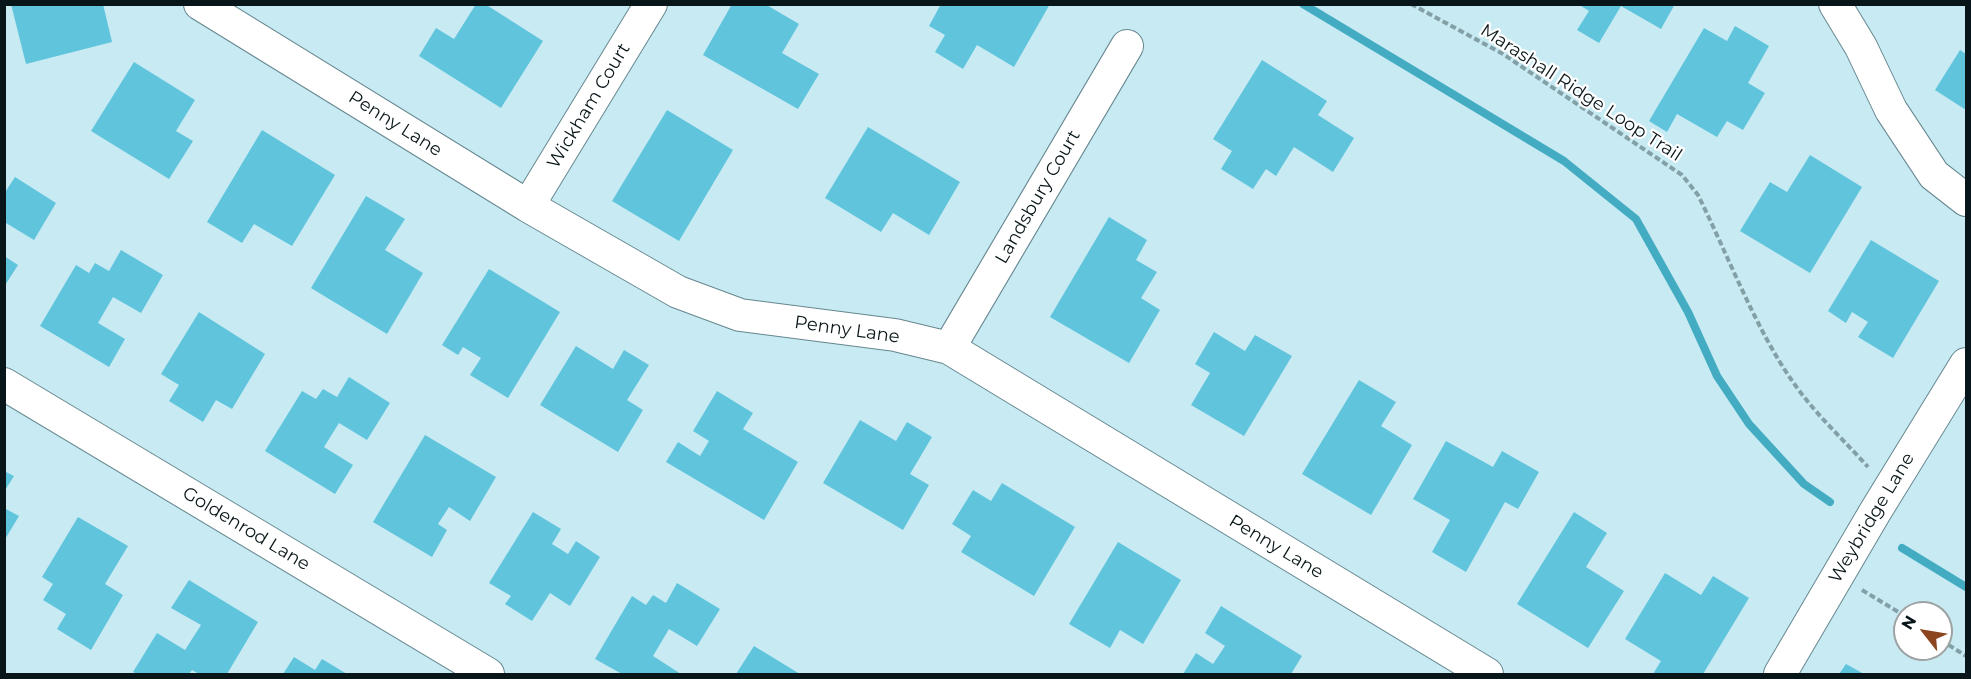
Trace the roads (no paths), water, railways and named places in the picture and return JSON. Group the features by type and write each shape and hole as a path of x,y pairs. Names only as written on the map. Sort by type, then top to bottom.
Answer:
{"street":[{"name":"Penny Lane","path":"200,4 528,206 678,292 740,315 895,335 949,348 1487,675"},
{"name":"Wickham Court","path":"528,206 651,4"},
{"path":"1834,4 1861,47 1891,110 1909,138 1934,175 1966,200"},
{"name":"Landsbury Court","path":"949,348 1127,46"},
{"name":"Weybridge Lane","path":"1780,675 1966,363"},
{"name":"Goldenrod Lane","path":"4,384 488,675"}],"waterway":[{"path":"1303,4 1564,161 1636,219 1688,312 1717,376 1749,424 1804,484 1830,502"},
{"path":"1902,548 1966,587"}]}
